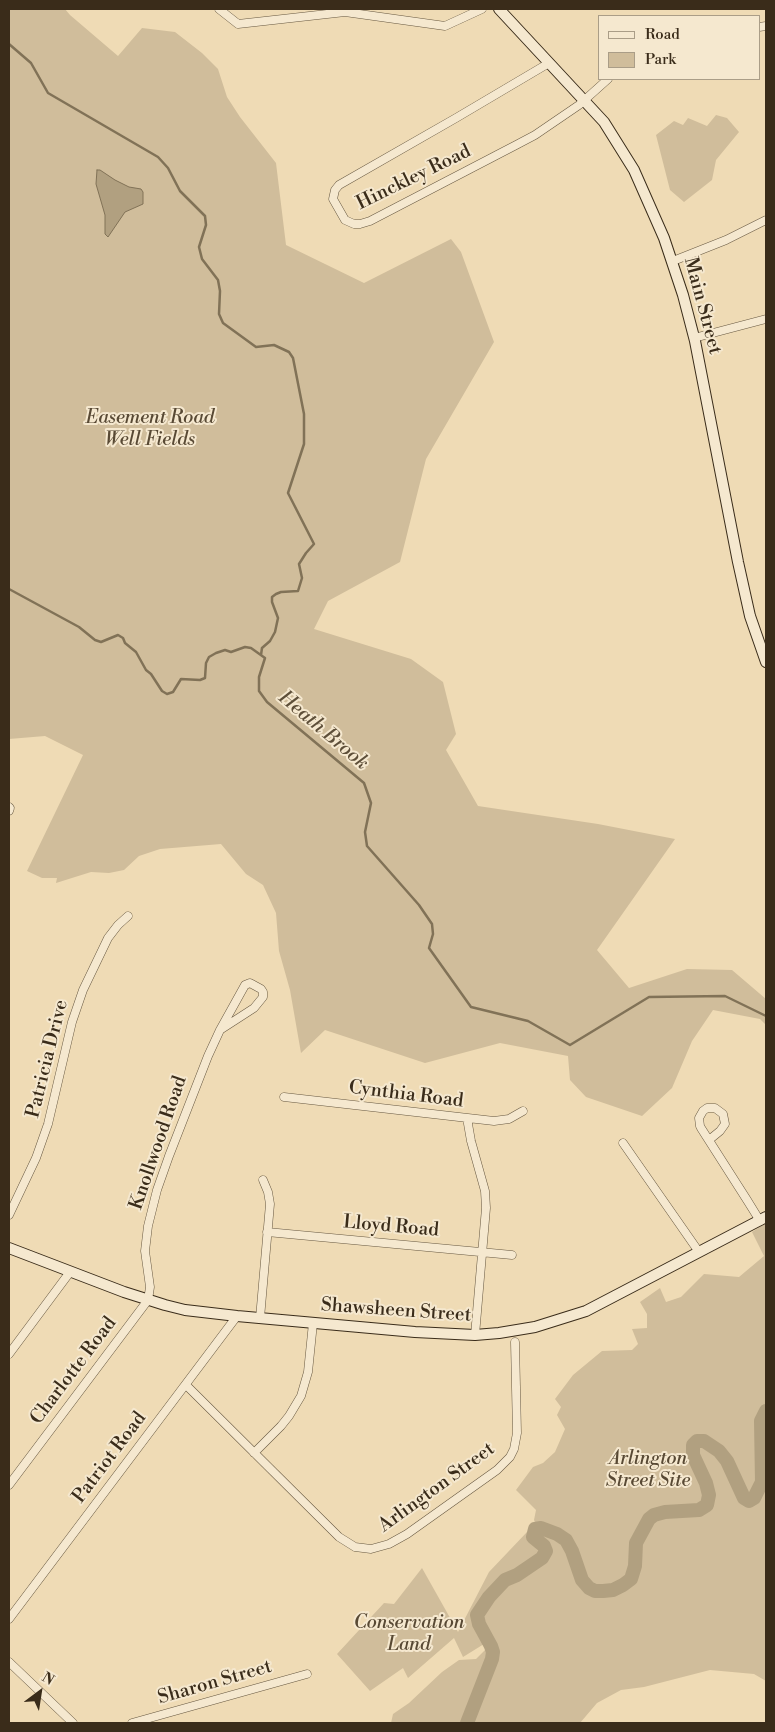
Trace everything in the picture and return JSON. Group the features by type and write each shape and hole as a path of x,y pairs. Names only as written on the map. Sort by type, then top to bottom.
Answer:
{"main road":[{"name":"Main Street","path":"499,9 604,122 634,170 646,194 673,261 694,338 744,589 750,616 766,662"},
{"name":"Shawsheen Street","path":"9,1248 148,1300 185,1310 313,1323 475,1335 529,1328 586,1311 763,1219"}],"street":[{"path":"219,9 238,24 345,12 445,26 482,9"},
{"name":"Hinckley Road","path":"549,63 339,184 333,199 345,220 354,224 360,224 388,212 535,135 584,100"},
{"path":"584,100 607,80"},
{"path":"673,261 726,240 766,220"},
{"path":"694,338 766,319"},
{"name":"Patricia Drive","path":"9,1215 36,1158 48,1124 72,1022 83,990 108,938 128,916"},
{"name":"Knollwood Road","path":"148,1300 150,1287 145,1251 151,1213 169,1156 205,1063 220,1030 246,983 261,988 262,998 254,1008 220,1030"},
{"name":"Cynthia Road","path":"284,1096 502,1121 523,1111"},
{"path":"467,1118 471,1141 486,1191 475,1335"},
{"path":"709,1140 763,1219"},
{"path":"623,1143 699,1252"},
{"path":"260,1318 270,1197 263,1180"},
{"name":"Lloyd Road","path":"267,1232 512,1255"},
{"path":"9,1354 70,1272"},
{"name":"Charlotte Road","path":"9,1485 148,1300"},
{"name":"Patriot Road","path":"9,1619 237,1316"},
{"path":"254,1452 281,1426 301,1396 309,1366 313,1323"},
{"name":"Arlington Street","path":"186,1385 347,1543 363,1549 380,1548 407,1534 497,1470 510,1457 514,1449 517,1433 515,1342"},
{"path":"9,1662 73,1723"},
{"name":"Sharon Street","path":"132,1723 308,1674"}],"green space":[{"name":"Easement Road Well Fields","path":"9,9 65,9 118,56 142,28 175,32 202,53 218,69 227,97 276,163 286,245 364,283 451,239 461,252 494,342 426,459 400,562 328,601 314,629 411,659 443,682 456,734 446,750 478,806 598,824 675,839 597,950 629,988 687,969 732,970 766,999 766,1025 760,1019 713,1010 692,1041 672,1088 642,1116 586,1097 570,1080 568,1056 500,1043 425,1063 325,1030 301,1053 290,990 279,951 276,913 263,885 246,874 221,844 160,849 139,856 124,870 109,873 91,872 56,883 57,878 42,878 27,871 83,755 45,736 9,739"},
{"path":"716,115 727,118 739,132 716,160 712,180 684,202 670,190 656,135 674,121 683,125 688,118 707,126"},
{"path":"766,1223 766,1681 754,1674 710,1670 644,1687 621,1690 597,1703 580,1723 391,1723 393,1714 409,1703 442,1672 459,1660 476,1659 485,1650 484,1644 463,1657 454,1638 408,1678 403,1668 370,1691 337,1654 384,1603 394,1604 422,1568 458,1632 489,1572 527,1532 538,1529 534,1520 536,1510 516,1490 533,1467 543,1463 555,1452 565,1429 557,1415 561,1407 555,1399 573,1375 602,1351 632,1350 638,1344 632,1329 647,1328 647,1314 640,1302 660,1288 666,1302 681,1297 704,1274 739,1277 764,1256 752,1232"}],"shaded area":[{"path":"97,170 129,187 141,189 143,192 143,204 125,212 108,237 105,234 105,215 96,184"}],"waterway":[{"path":"9,44 31,63 48,93 158,157 168,168 180,191 205,216 206,225 199,247 202,259 218,280 220,291 219,314 223,323 256,347 274,345 289,352 293,358 304,414 304,444 288,493 314,544 299,564 302,578 298,591 281,592 272,597 278,618 275,632 270,641 262,648 261,655"},
{"name":"Heath Brook","path":"9,589 79,627 95,640 101,642 118,635 123,638 125,643 136,652 146,670 151,674 162,691 167,694 173,692 181,679 200,680 205,678 206,663 209,657 216,653 225,650 231,652 245,647 251,648 265,658 259,677 259,691 267,702 364,783 371,803 365,832 367,846 419,905 432,924 433,934 429,948 471,1007 528,1021 570,1045 649,997 725,996 766,1016"},
{"path":"467,1723 493,1652 479,1624 477,1615 489,1597 505,1580 517,1575 542,1558 546,1551 544,1546 533,1537 535,1529 541,1528 557,1534 566,1540 582,1580 589,1588 595,1591 603,1591 613,1590 623,1585 631,1579 635,1566 636,1543 649,1519 654,1515 665,1512 699,1510 707,1505 709,1495 706,1483 693,1455 693,1445 697,1441 704,1441 719,1451 727,1461 744,1498 749,1501 754,1498 762,1482 761,1421 766,1411"}],"park label":[{"name":"Arlington Street Site","path":"648,1470"},
{"name":"Conservation Land","path":"409,1634"}]}
